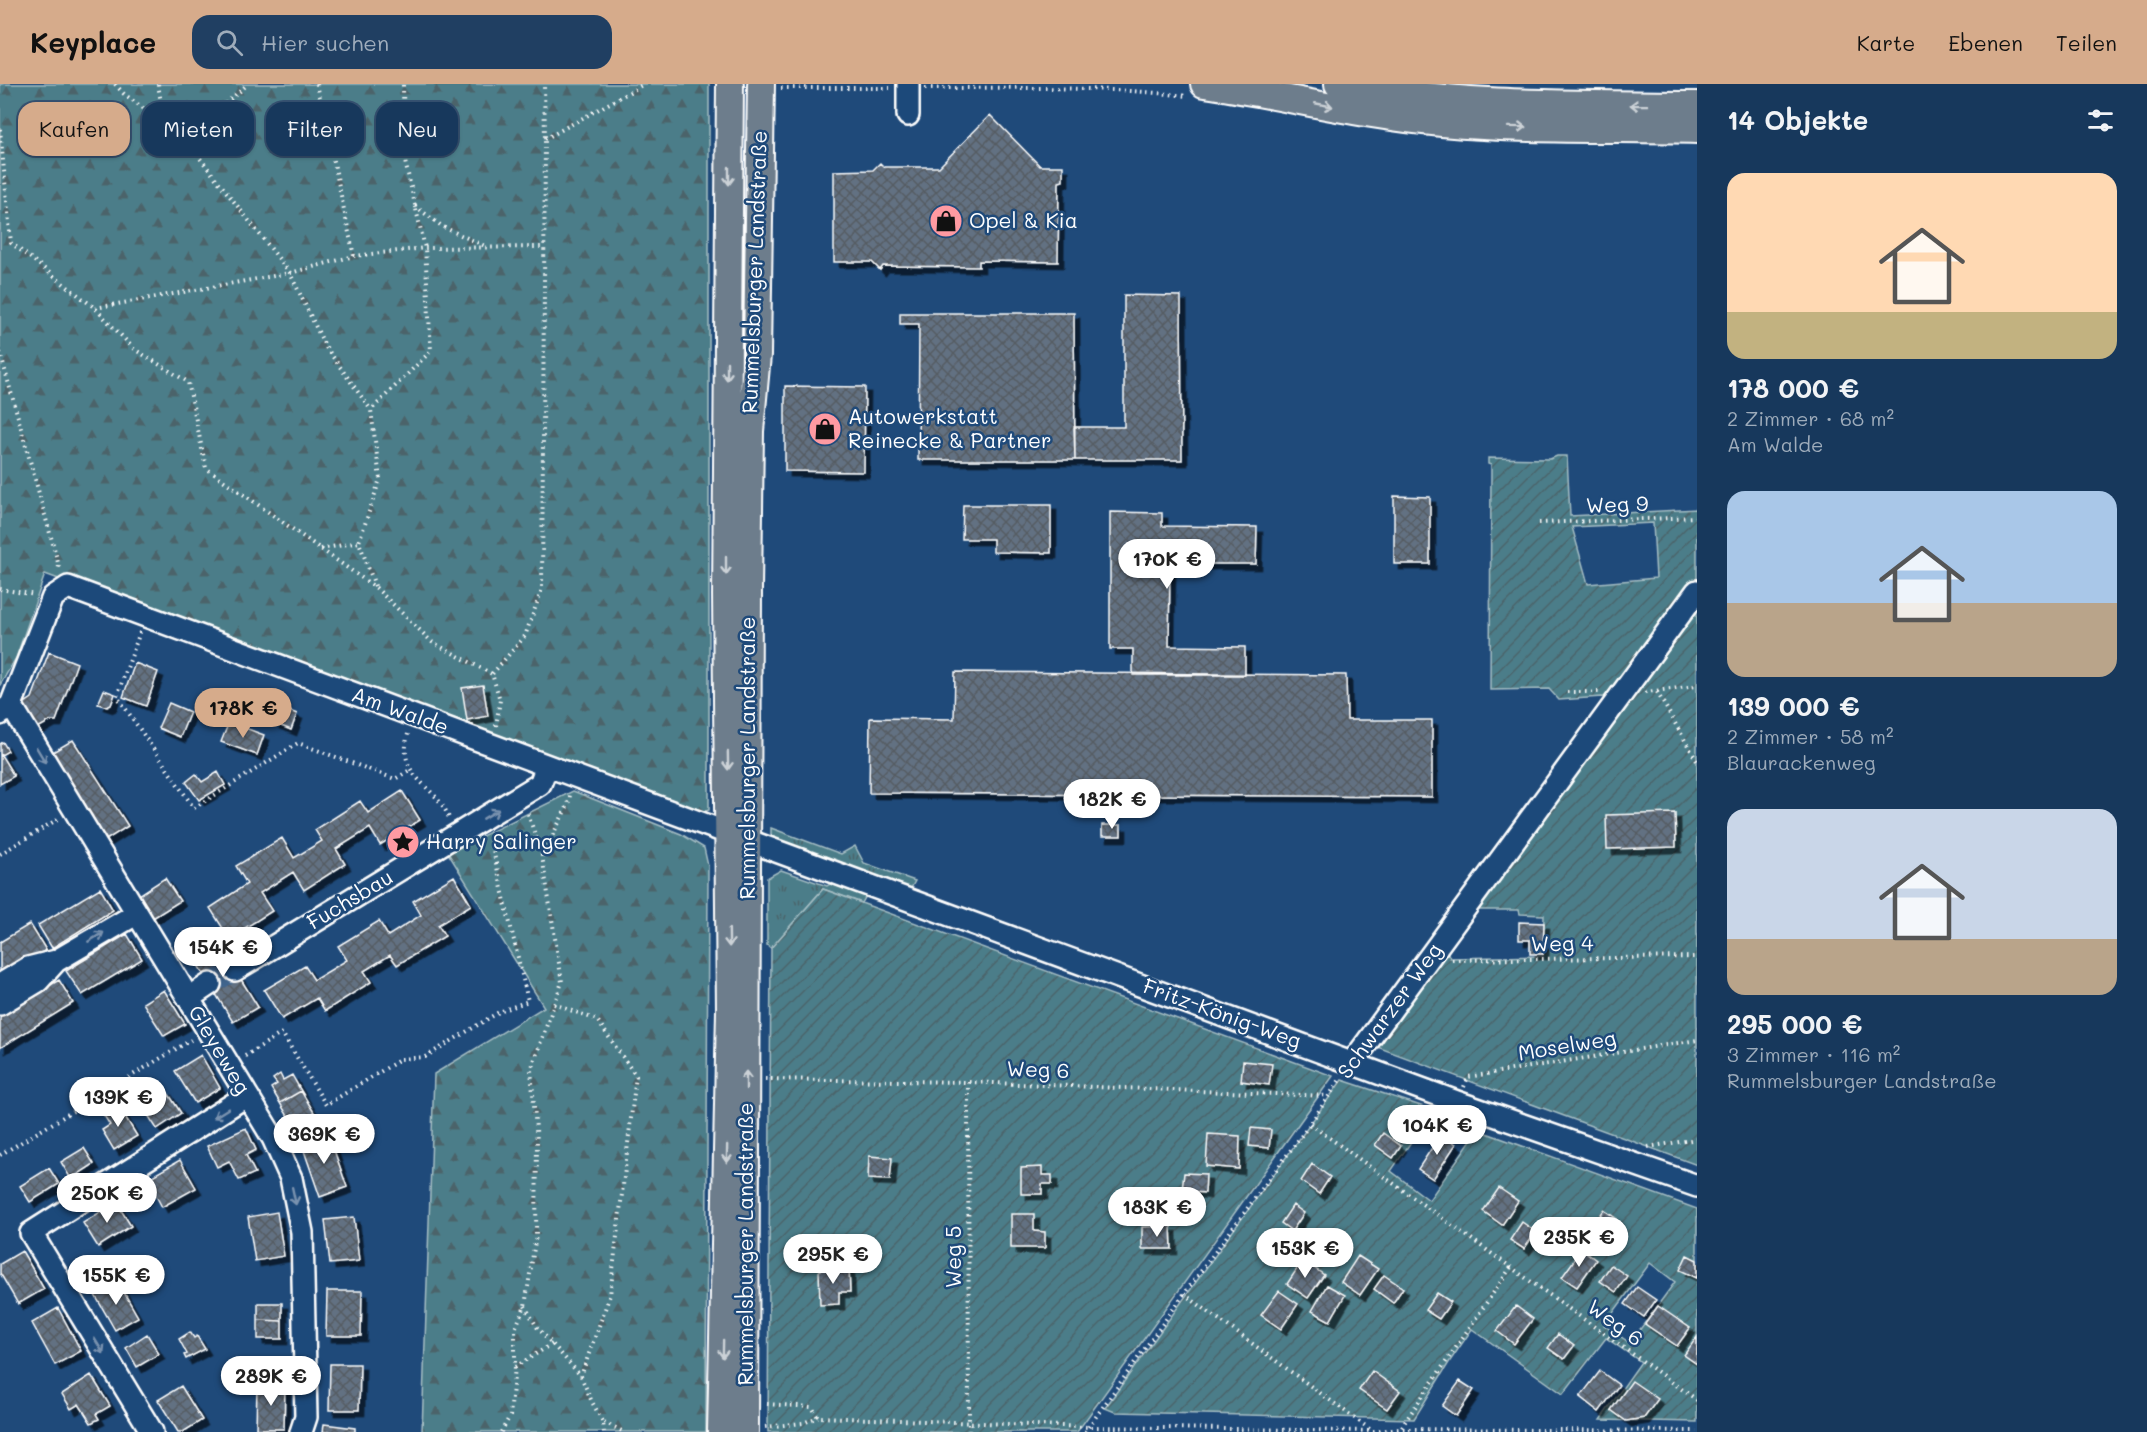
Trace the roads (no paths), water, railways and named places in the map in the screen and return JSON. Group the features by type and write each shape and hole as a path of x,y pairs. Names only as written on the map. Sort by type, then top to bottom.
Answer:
{"main road":[{"name":"Rummelsburger Landstraße","path":"730,84 726,583 746,1079 745,1403 753,1430"},
{"name":"Rummelsburger Landstraße","path":"722,1432 730,1010 727,875 738,837 750,431 757,355 761,84"},
{"path":"1204,84 1396,118 1443,124 1697,130"},
{"path":"1338,84 1381,92 1498,103 1697,105"}],"street":[{"path":"908,84 908,115"},
{"name":"Am Walde","path":"5,709 46,596 68,587 738,837"},
{"name":"Schwarzer Weg","path":"1352,1063 1697,591"},
{"name":"Gleyeweg","path":"5,709 74,810 189,998 273,1138 291,1178 302,1232 306,1417 301,1432"},
{"name":"Fuchsbau","path":"235,970 540,784 547,766"},
{"name":"Fritz-König-Weg","path":"738,837 1457,1102 1697,1186"},
{"path":"0,1004 38,981 57,961 136,914"},
{"path":"0,985 28,968 57,961"},
{"path":"189,998 210,984"},
{"path":"152,1432 31,1233 246,1096"}],"tunnel":[{"path":"210,984 235,970"}],"place":[{"name":"Opel & Kia","path":"946,221"},
{"name":"Autowerkstatt Reinecke & Partner","path":"825,429"},
{"name":"Harry Salinger","path":"403,842"}]}
